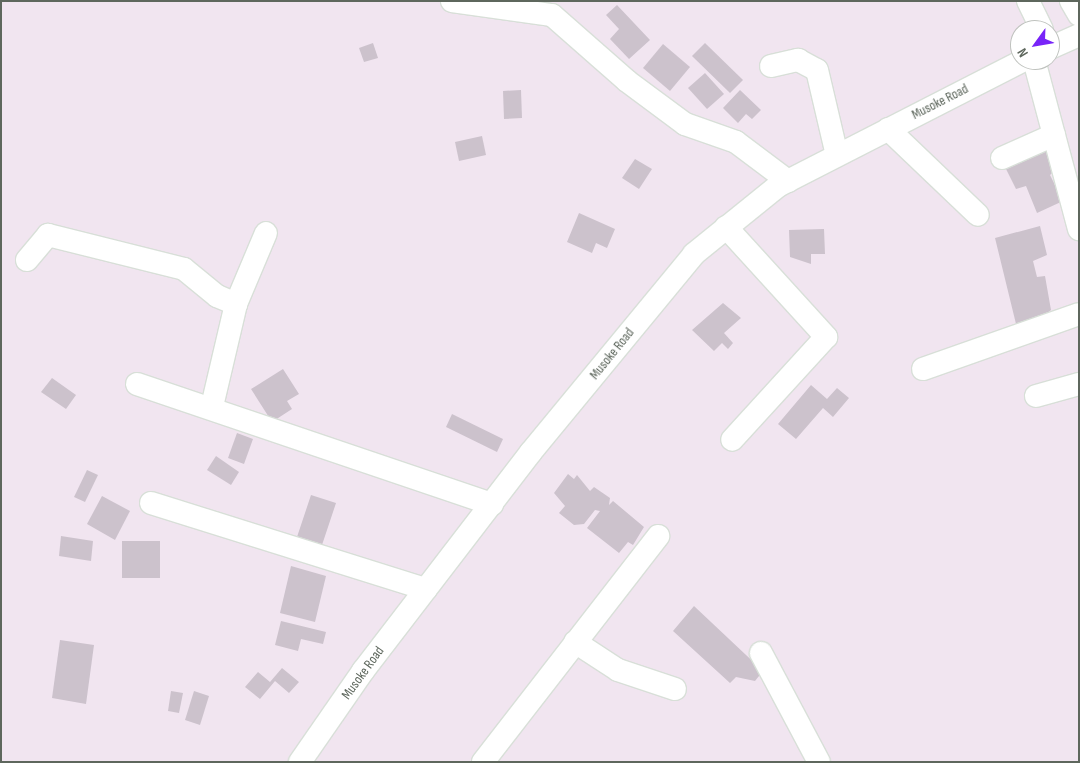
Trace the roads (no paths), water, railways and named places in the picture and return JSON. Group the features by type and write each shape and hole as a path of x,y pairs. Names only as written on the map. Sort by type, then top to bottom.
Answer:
{"street":[{"path":"452,1 552,15 626,81 685,124 750,149 788,180"},
{"path":"1028,1 1036,20"},
{"path":"1071,1 1079,15"},
{"path":"1060,41 1079,35"},
{"path":"772,66 798,60 817,70 837,155"},
{"name":"Musoke Road","path":"300,762 426,589 688,261 726,227 788,180 1010,67"},
{"path":"1048,70 1054,136 1079,229"},
{"path":"888,129 978,215"},
{"path":"1002,158 1054,136"},
{"path":"726,227 826,338 732,440"},
{"path":"27,260 48,234 184,269 217,296 236,304"},
{"path":"212,406 236,304 266,234"},
{"path":"923,369 1079,314"},
{"path":"137,384 212,406 492,504"},
{"path":"1036,396 1079,384"},
{"path":"150,502 426,589"},
{"path":"483,762 658,536"},
{"path":"575,642 618,670 674,689"},
{"path":"761,653 819,762"}]}
